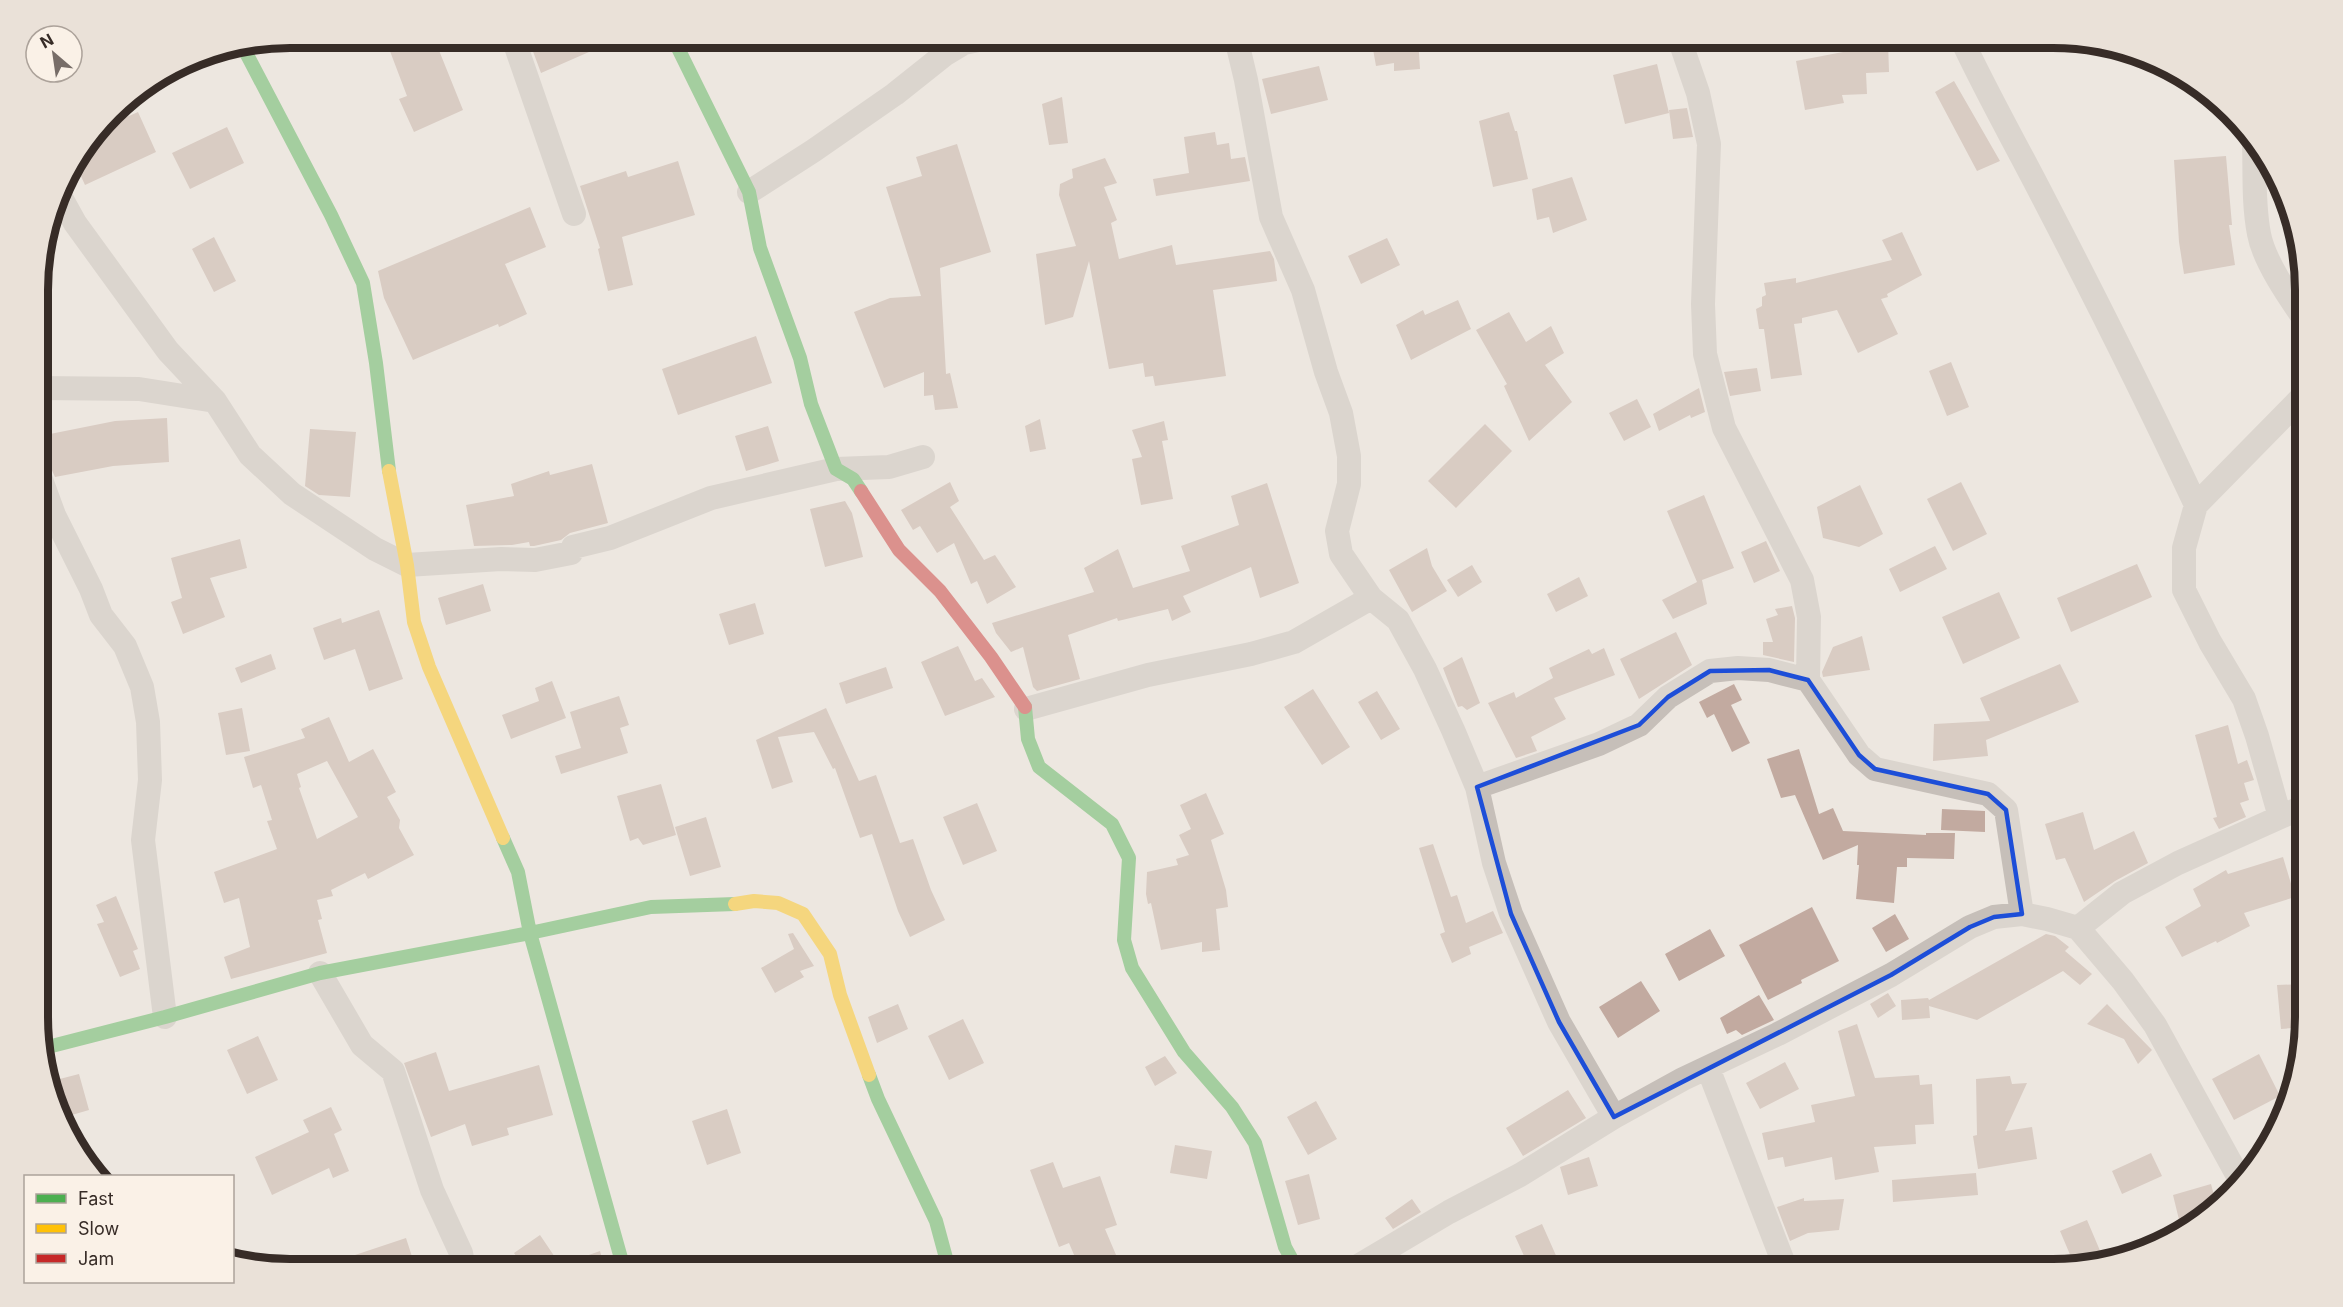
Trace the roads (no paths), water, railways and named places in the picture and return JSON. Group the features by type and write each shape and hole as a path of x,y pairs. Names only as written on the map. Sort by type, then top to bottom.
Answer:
{"street":[{"path":"516,48 574,214"},
{"path":"678,48 749,192 760,248 800,358 811,404 836,469 853,478 899,550 940,591 991,657 1026,709 1028,739 1039,766 1112,824 1117,832 1129,858 1124,940 1132,968 1184,1052 1232,1107 1255,1143 1285,1247 1292,1259"},
{"path":"749,192 896,94 956,48"},
{"path":"1238,48 1271,217 1303,290 1326,372 1341,413 1349,456 1349,484 1337,531 1341,554 1371,597 1398,620 1425,669 1477,787 1494,863 1511,914 1559,1022 1614,1117"},
{"path":"1682,48 1698,93 1709,144 1703,304 1707,363 1724,428 1802,580 1809,617 1808,680 1859,755 1875,769 1988,794 2006,810 2022,914"},
{"path":"1966,48 2138,381 2196,505"},
{"path":"246,52 331,215 363,283 376,363 386,458 407,565 414,622 433,677 518,872 530,933 621,1259"},
{"path":"2254,156 2255,205 2259,237 2272,267 2295,304"},
{"path":"64,203 88,241 168,351 215,401 250,455 292,494 375,549 407,565 501,559 535,560 570,554 573,547 610,538 711,498 836,469 889,467 923,457"},
{"path":"48,388 139,389 215,401"},
{"path":"2280,818 2244,699 2210,642 2184,590 2184,548 2196,505 2295,404"},
{"path":"48,499 92,589 101,615 125,646 142,687 148,722 150,780 143,840 165,1017"},
{"path":"1026,709 1148,675 1251,654 1294,642 1371,597"},
{"path":"1477,787 1599,744 1639,724 1668,697 1710,671 1769,670 1808,680"},
{"path":"2078,928 2122,893 2178,863 2295,811"},
{"path":"50,1046 320,973 530,933 651,907 722,906 754,901 778,903 803,914 830,954 840,995 878,1099 936,1221 946,1259"},
{"path":"1370,1259 1449,1212 1520,1174 1614,1117 1683,1079 1892,975 1970,927 1994,917 2022,914 2078,928 2123,981 2155,1025 2237,1174"},
{"path":"320,973 362,1045 393,1071 432,1190 462,1259"},
{"path":"1708,1068 1782,1259"}]}
